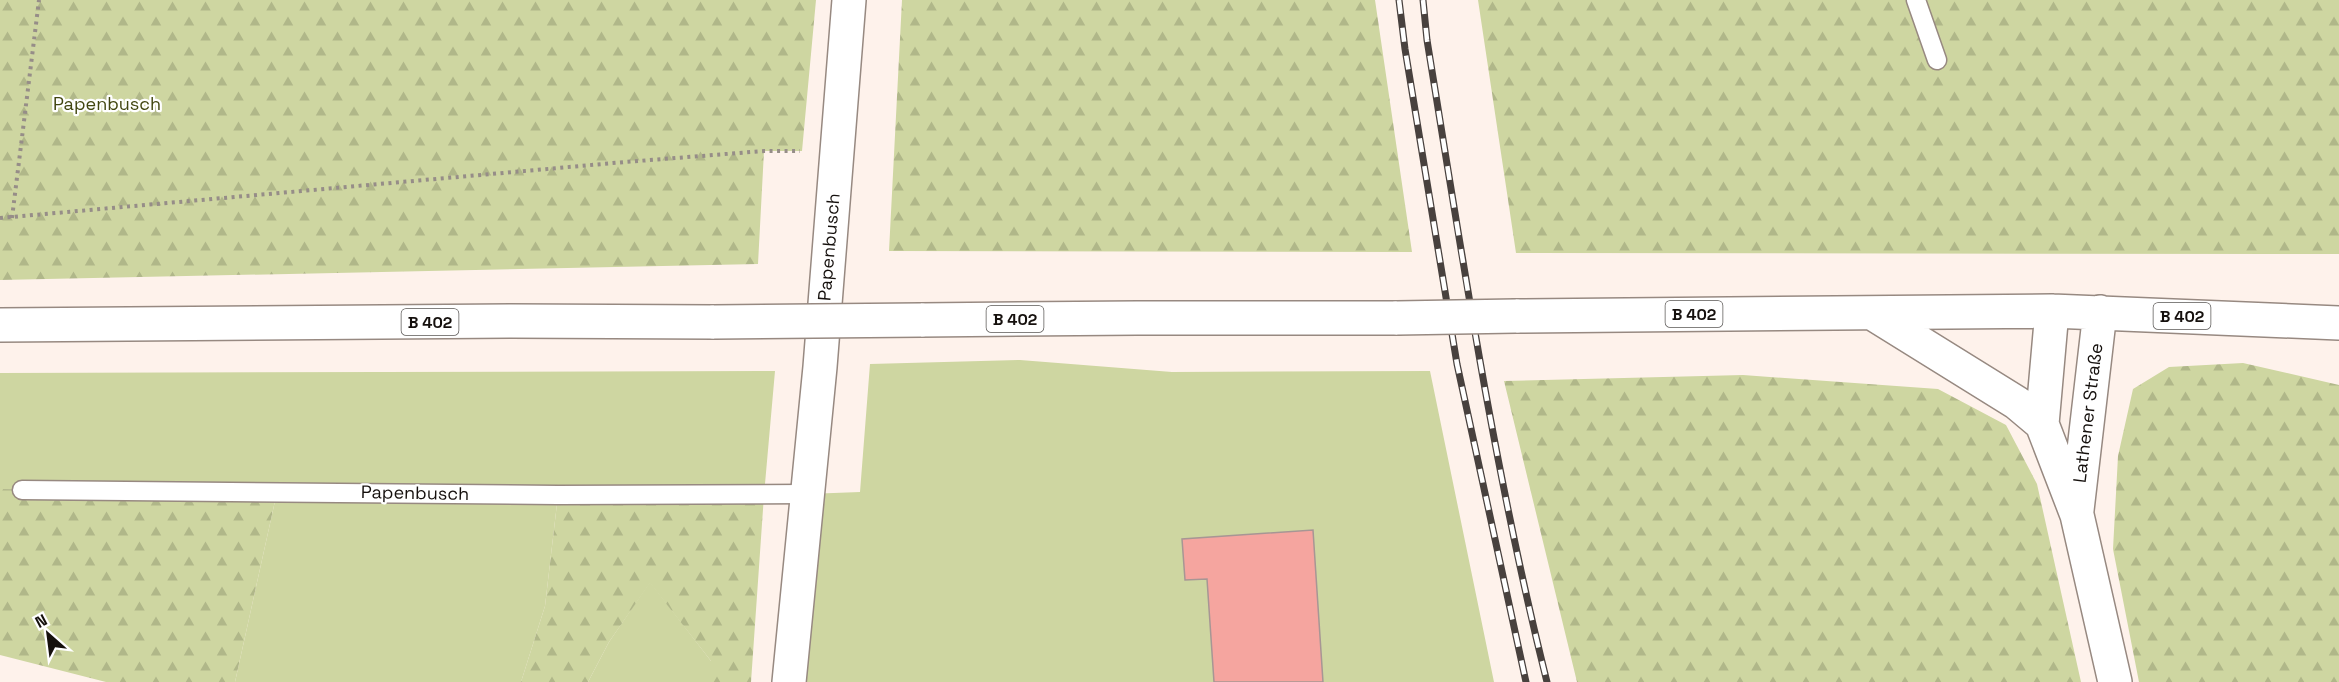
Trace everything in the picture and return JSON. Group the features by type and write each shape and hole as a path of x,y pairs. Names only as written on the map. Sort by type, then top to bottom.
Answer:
{"main road":[{"name":"Papenbusch","path":"789,682 849,0"},
{"name":"B 402","path":"0,325 1397,318 2052,311 2339,323"},
{"name":"Lathener Straße","path":"2052,311 2042,424 2077,515 2115,682"},
{"name":"Lathener Straße","path":"2077,515 2100,312"},
{"path":"1872,313 2017,403 2042,424"}],"lane":[{"path":"1916,0 1937,60"},
{"name":"Papenbusch","path":"22,489 558,495 807,494"}],"path":[{"path":"12,218 39,0"},
{"path":"0,218 625,162 764,151 837,150"}],"green space":[{"name":"Papenbusch","path":"0,0 816,0 802,151 764,151 758,264 0,280"},
{"path":"902,0 1375,0 1412,252 889,251"},
{"path":"1478,0 2339,0 2339,254 1516,253"},
{"path":"1020,360 1172,372 1430,371 1494,682 789,682 807,494 860,492 870,364"},
{"path":"2243,363 2339,385 2339,682 2139,682 2113,549 2118,456 2133,389 2169,367"},
{"path":"775,371 764,495 558,495 545,606 521,682 235,682 277,492 0,489 0,373"},
{"path":"1743,375 1938,389 2006,425 2037,484 2081,682 1577,682 1504,381"},
{"path":"0,489 277,492 235,682 106,682 0,655"},
{"path":"558,495 764,495 751,682 711,682 711,661 650,583 609,642 588,682 521,682 545,606"},
{"path":"650,582 711,661 711,682 588,682 609,642"}],"building":[{"path":"1313,530 1323,682 1214,682 1207,579 1185,580 1182,539"}],"railway":[{"path":"1399,0 1457,364 1526,682"},
{"path":"1423,0 1427,40 1480,362 1511,523 1547,682"}]}
